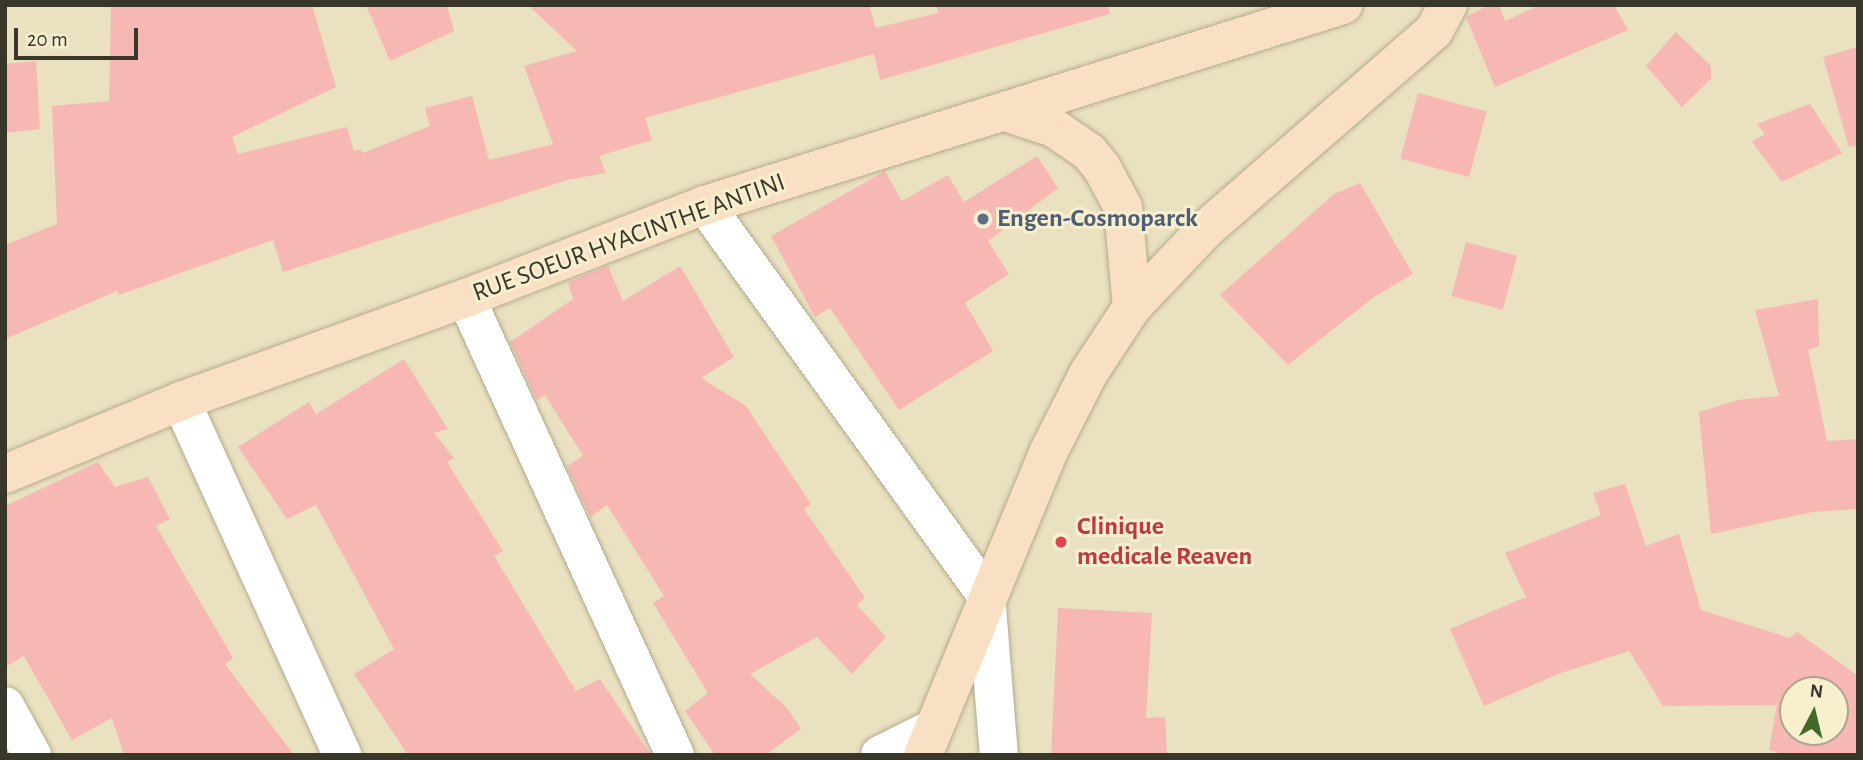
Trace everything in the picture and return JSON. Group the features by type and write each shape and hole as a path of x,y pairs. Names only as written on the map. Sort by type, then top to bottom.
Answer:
{"main road":[{"name":"RUE SOEUR HYACINTHE ANTINI","path":"5,474 181,401 466,298 705,205 1343,5"},
{"path":"927,742 986,595 1048,452 1088,373 1132,307 1205,230 1434,31 1448,5"},
{"path":"1005,112 1054,128 1089,152 1108,177 1123,207 1132,307"}],"street":[{"path":"705,205 986,595 999,755"},
{"path":"466,298 675,755"},
{"path":"181,401 342,755"},
{"path":"5,706 32,755"},
{"path":"880,755 927,742"}],"building":[{"path":"111,5 312,5 336,87 232,137 238,154 347,127 354,151 361,149 363,153 430,126 425,108 472,96 489,160 553,144 524,66 577,51 528,5 869,5 876,28 938,13 936,5 1108,5 1110,14 880,80 874,54 645,118 652,140 599,156 606,173 567,180 283,272 273,240 119,295 117,291 5,339 5,245 57,224 52,106 109,101"},
{"path":"366,5 447,5 454,31 390,61"},
{"path":"1488,5 1499,5 1505,21 1540,5 1614,5 1628,30 1495,87 1466,17"},
{"path":"1676,32 1711,66 1711,79 1682,107 1646,66"},
{"path":"1858,47 1858,145 1849,147 1823,57"},
{"path":"36,61 40,129 5,133 5,64"},
{"path":"1418,93 1487,111 1469,177 1400,159"},
{"path":"1810,104 1842,153 1782,182 1752,142 1765,134 1757,124"},
{"path":"1037,156 1058,188 988,241 1009,274 965,303 993,351 899,410 830,308 815,317 771,236 885,171 902,201 948,175 964,202"},
{"path":"1360,183 1413,274 1374,297 1288,365 1220,295 1334,194"},
{"path":"1466,242 1517,256 1503,310 1452,296"},
{"path":"608,266 623,301 680,266 734,357 701,378 746,406 811,504 804,509 865,598 857,605 886,637 852,674 817,637 750,674 787,708 801,729 765,755 715,755 685,711 708,693 653,603 664,596 607,505 591,517 567,466 583,456 545,395 537,400 510,342 573,299 568,282"},
{"path":"1818,299 1819,346 1808,350 1827,441 1858,439 1858,509 1812,512 1711,534 1699,412 1738,400 1779,396 1755,310"},
{"path":"404,359 448,429 434,433 454,458 447,462 503,551 494,556 576,691 600,679 651,755 408,755 354,674 394,649 316,505 287,519 238,447 309,402 316,414"},
{"path":"98,462 115,487 148,477 170,519 156,526 233,658 225,664 294,755 124,755 112,718 72,740 24,656 5,667 5,506"},
{"path":"1625,484 1646,546 1679,534 1701,610 1790,638 1797,632 1858,676 1858,755 1788,755 1769,750 1777,705 1663,706 1629,651 1558,674 1484,706 1450,629 1526,597 1505,553 1601,515 1593,493"},
{"path":"1058,608 1152,613 1146,718 1165,717 1167,755 1051,755"}],"place":[{"name":"Engen-Cosmoparck","path":"983,219"},
{"name":"Clinique medicale Reaven","path":"1061,542"}]}
